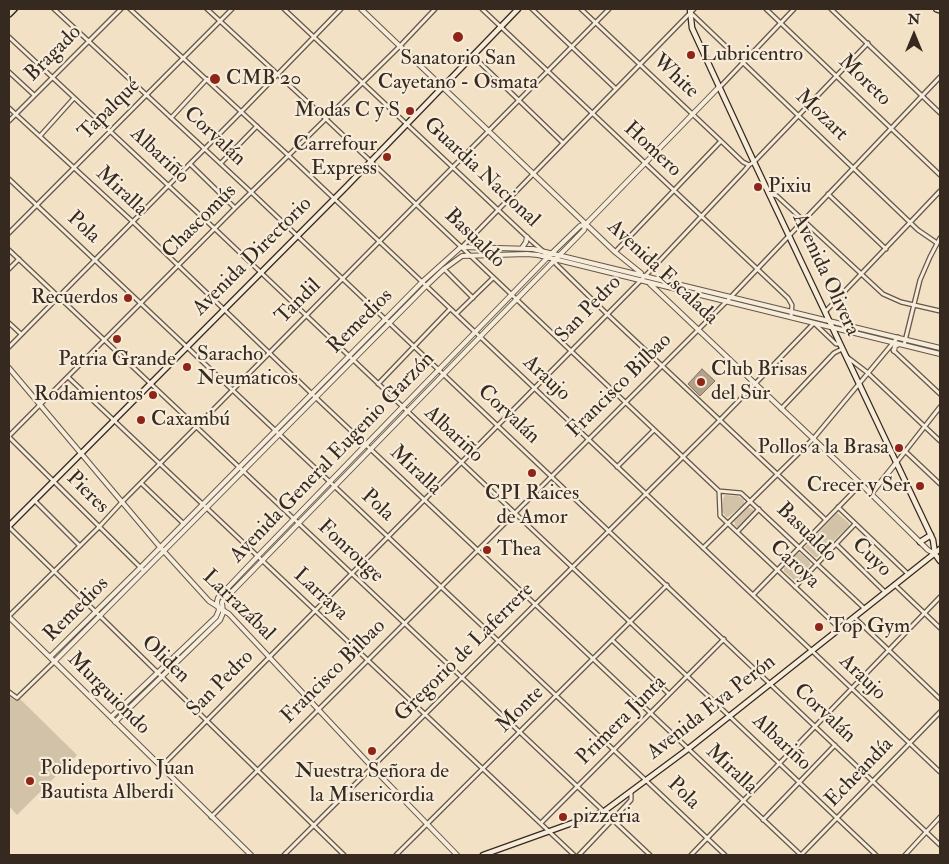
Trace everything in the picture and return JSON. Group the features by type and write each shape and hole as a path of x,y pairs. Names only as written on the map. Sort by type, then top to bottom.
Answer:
{"main road":[{"path":"9,14 14,9"},
{"name":"Avenida Directorio","path":"9,526 297,236 518,9"},
{"name":"Avenida Olivera","path":"690,11 692,28 751,164 769,194 931,535 935,545 935,554"},
{"path":"920,542 931,535"},
{"name":"Avenida Eva Perón","path":"483,855 603,812 688,749 940,549"},
{"name":"Avenida Escalada","path":"935,554 940,561"}],"street":[{"name":"Corvalán","path":"54,9 251,192 940,845"},
{"name":"Bragado","path":"9,121 120,9"},
{"name":"Araujo","path":"130,9 334,198 940,772"},
{"name":"Basualdo","path":"207,9 719,491 741,493 865,609"},
{"name":"Tapalqué","path":"9,233 232,9"},
{"name":"Guardia Nacional","path":"284,9 544,252 547,258"},
{"path":"9,347 205,149 340,9"},
{"name":"Avenida Escalada","path":"361,9 615,252 644,275 648,283 861,484 928,550 935,554"},
{"name":"Chascomús","path":"9,437 104,339 435,9"},
{"name":"Homero","path":"482,9 791,302 792,311"},
{"path":"532,9 616,89"},
{"name":"White","path":"581,9 744,162 751,164"},
{"name":"Tandil","path":"9,616 609,9"},
{"name":"Mozart","path":"686,9 910,223 937,243"},
{"name":"Remedios","path":"50,657 206,508 275,430 311,393 422,282 461,247 694,9"},
{"name":"Moreto","path":"766,9 940,175"},
{"name":"Avenida General Eugenio Garzón","path":"115,722 220,620 223,613 218,598 257,557 547,258 580,226 586,224 646,164 794,9"},
{"path":"832,9 940,113"},
{"name":"Albariño","path":"9,37 169,185 306,317 730,715 876,855"},
{"name":"San Pedro","path":"160,767 571,351 868,43"},
{"path":"473,56 563,143"},
{"path":"9,72 34,95"},
{"name":"Francisco Bilbao","path":"211,817 726,302 940,77"},
{"path":"171,118 207,79"},
{"path":"40,136 74,98"},
{"name":"Miralla","path":"9,108 801,855"},
{"path":"221,164 257,126"},
{"path":"615,252 721,141"},
{"path":"190,164 235,208"},
{"name":"Pola","path":"9,179 725,855"},
{"path":"825,312 940,191"},
{"path":"769,194 776,196 883,294 913,305 940,311"},
{"path":"828,194 886,249"},
{"name":"Avenida General Eugenio Garzón","path":"111,717 216,617 222,602 584,230 586,224"},
{"path":"522,248 527,237"},
{"path":"904,345 922,274 940,238"},
{"path":"461,247 522,248 559,255 940,348"},
{"name":"Fonrouge","path":"9,250 650,855"},
{"path":"469,255 527,254 554,259 940,354"},
{"name":"Remedios","path":"162,549 183,523 279,435 426,286 457,258 469,255"},
{"path":"9,270 19,259"},
{"path":"554,259 556,264 607,314 826,520"},
{"path":"444,269 473,298"},
{"path":"456,314 493,278"},
{"path":"664,297 664,290 668,288"},
{"path":"378,384 450,309"},
{"path":"790,317 792,311"},
{"path":"9,323 21,334"},
{"path":"781,408 841,347 814,323"},
{"name":"Gregorio de Laferrere","path":"284,855 756,384 814,323"},
{"path":"703,548 813,439 898,337"},
{"path":"894,351 895,346 899,344"},
{"path":"889,348 940,394"},
{"path":"846,357 868,373 940,441"},
{"name":"Larrazábal","path":"9,368 162,549 209,601 230,614 372,768 457,855"},
{"name":"Larraya","path":"68,377 574,855"},
{"path":"871,494 940,406"},
{"path":"617,466 654,430"},
{"name":"Pieres","path":"9,437 142,569"},
{"path":"905,451 940,484"},
{"path":"141,483 187,527"},
{"path":"753,595 861,484"},
{"path":"719,491 719,514 728,524"},
{"path":"34,500 80,546"},
{"path":"838,507 908,575"},
{"path":"738,532 759,509"},
{"name":"Caroya","path":"728,524 840,629"},
{"path":"796,587 855,524"},
{"name":"Oliden","path":"9,526 99,617 344,855"},
{"name":"Cuyo","path":"836,544 885,592"},
{"name":"Remedios","path":"54,662 99,617 142,569"},
{"name":"Monte","path":"396,855 667,585"},
{"path":"895,585 940,628"},
{"path":"691,855 781,764 940,597"},
{"name":"Murguiondo","path":"9,616 251,855"},
{"path":"855,618 940,699"},
{"name":"Primera Junta","path":"540,823 724,639"},
{"path":"612,640 669,694"},
{"path":"9,692 15,698 18,697 54,662"},
{"name":"Echeandía","path":"801,855 940,712"},
{"path":"763,820 836,745"},
{"path":"579,855 631,800 631,790"},
{"path":"905,855 940,817"}],"shaded area":[{"name":"Club Brisas del Sur","path":"702,369 715,381 700,396 688,384"},
{"path":"725,495 738,496 744,500 744,504 728,517 722,511"},
{"path":"748,507 755,511 739,529 735,525 734,520"},
{"path":"837,513 849,523 849,526 815,557 805,547"},
{"path":"798,553 810,562 810,565 794,580 784,571 784,568"},
{"name":"Polideportivo Juan Bautista Alberdi","path":"9,696 15,701 19,698 77,755 17,815 9,806"}],"place":[{"name":"Sanatorio San Cayetano - Osmata","path":"458,37"},
{"name":"Lubricentro","path":"691,55"},
{"name":"CMB 20","path":"215,79"},
{"name":"Modas C y S","path":"410,111"},
{"name":"Carrefour Express","path":"387,157"},
{"name":"Pixiu","path":"758,187"},
{"name":"Recuerdos","path":"128,298"},
{"name":"Patria Grande","path":"117,339"},
{"name":"Saracho Neumaticos","path":"187,367"},
{"name":"Club Brisas del Sur","path":"701,382"},
{"name":"Rodamientos","path":"153,395"},
{"name":"Caxambú","path":"141,420"},
{"name":"Pollos a la Brasa","path":"899,448"},
{"name":"CPI Raices de Amor","path":"532,473"},
{"name":"Crecer y Ser","path":"920,486"},
{"name":"Thea","path":"487,550"},
{"name":"Top Gym","path":"819,627"},
{"name":"Nuestra Señora de la Misericordia","path":"372,751"},
{"name":"Polideportivo Juan Bautista Alberdi","path":"30,781"},
{"name":"pizzeria","path":"563,817"}]}
